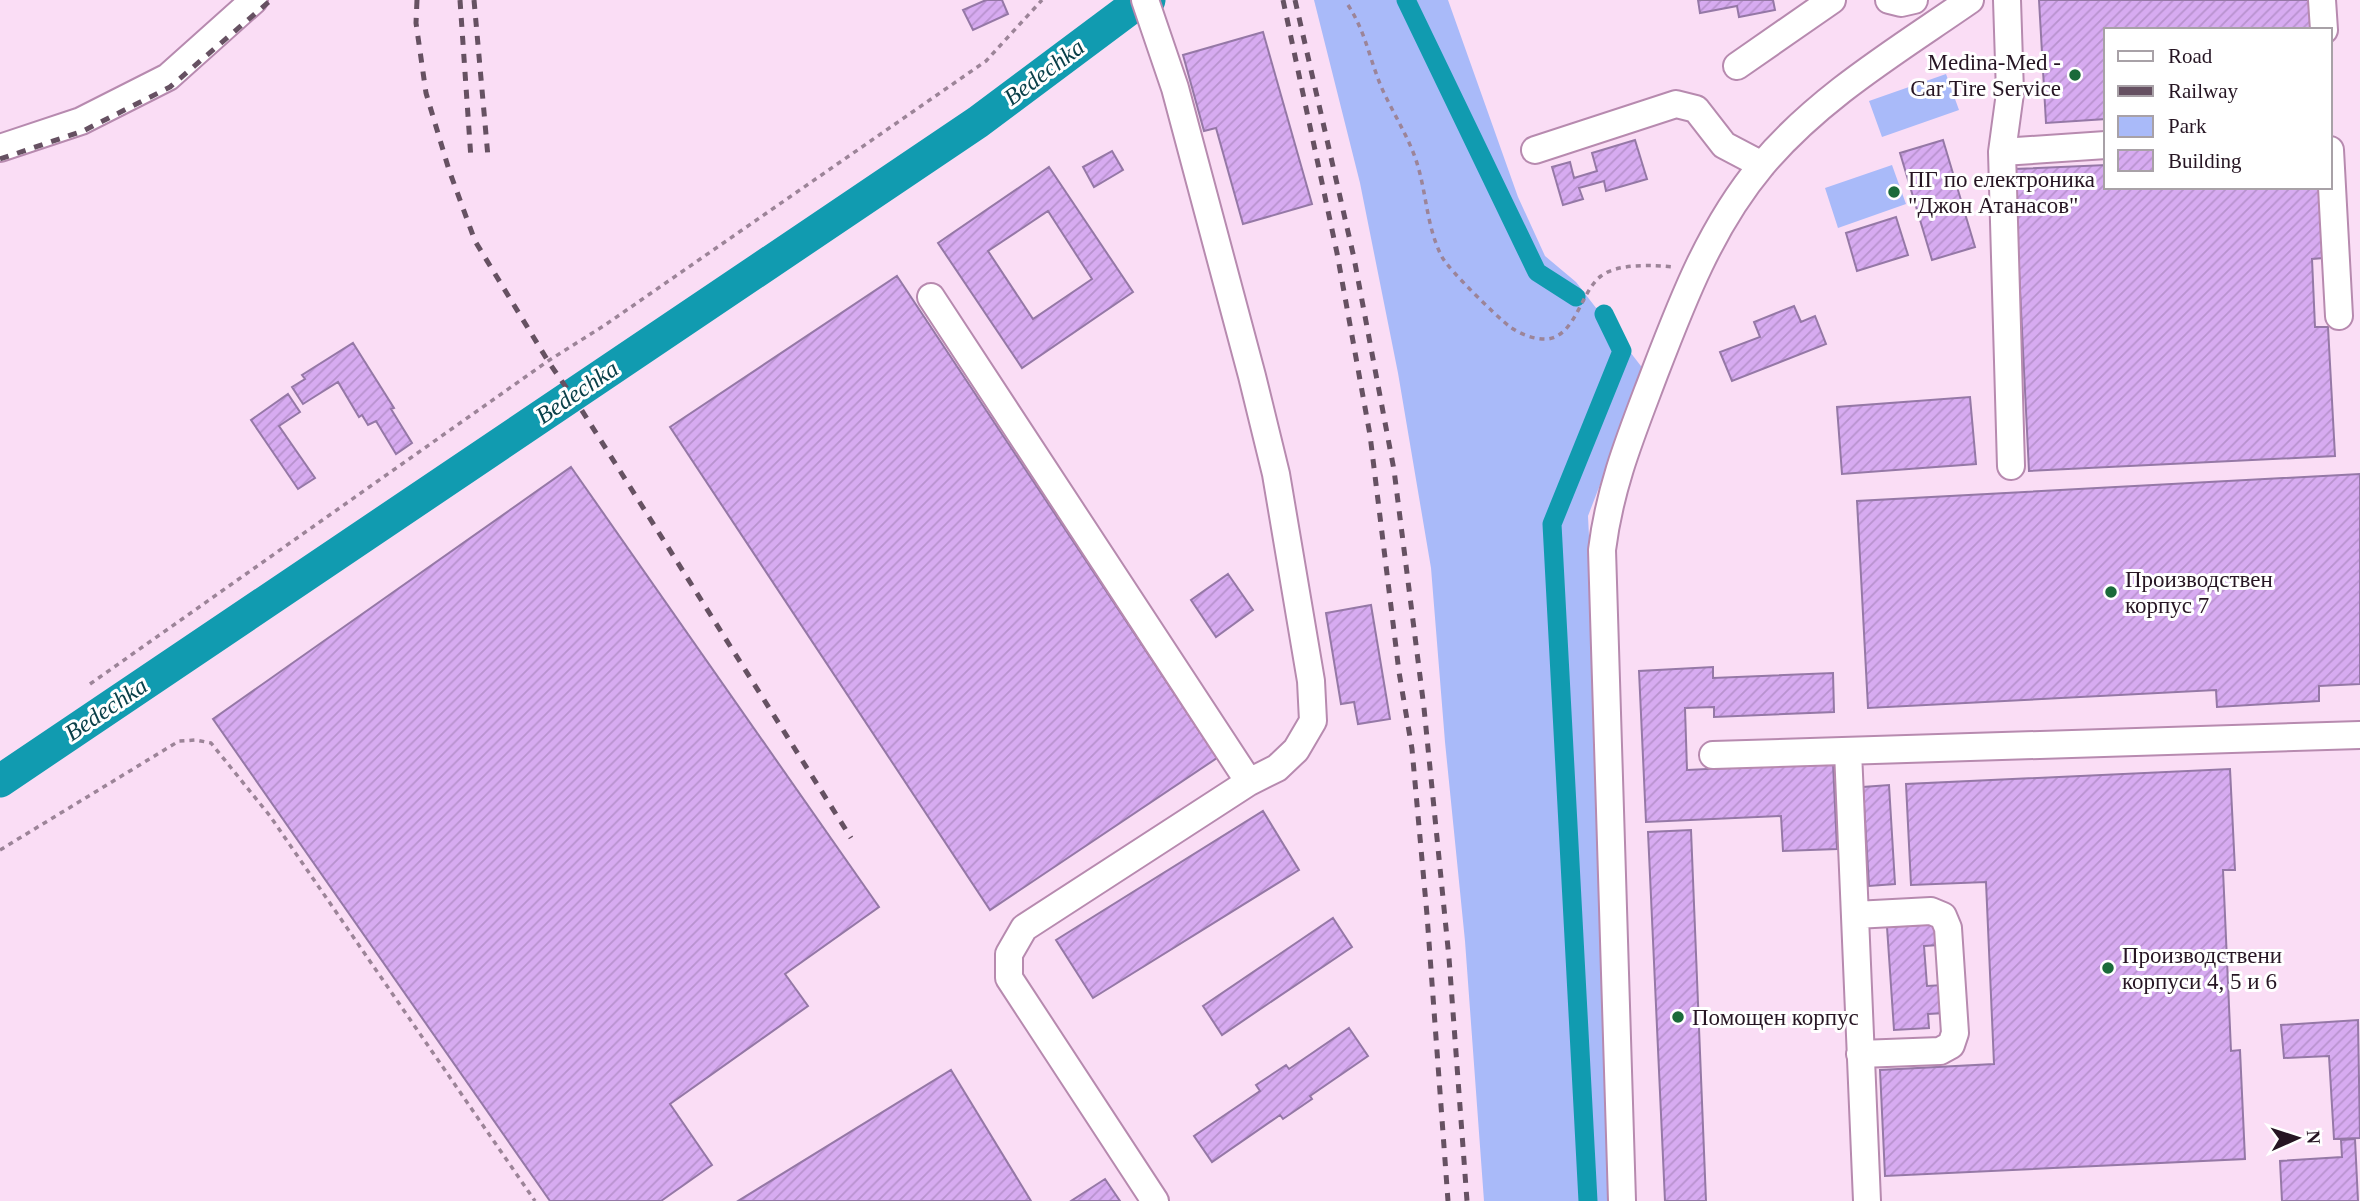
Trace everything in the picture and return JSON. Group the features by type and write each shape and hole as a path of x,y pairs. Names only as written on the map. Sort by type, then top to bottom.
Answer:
{"street":[{"path":"0,148 81,121 168,77 254,0"},
{"path":"1737,66 1832,0"},
{"path":"1889,0 1900,3 1914,0"},
{"path":"1622,1201 1602,551 1606,518 1618,471 1696,269 1720,225 1762,165 1804,122 1849,83 1970,0"},
{"path":"2007,0 2010,93 2003,152 2011,466"},
{"path":"2322,0 2324,28"},
{"path":"1149,11 1179,101 1276,474 1311,681 1313,721 1296,750 1277,768 1249,782 1024,928 1009,954 1009,978 1156,1201"},
{"path":"1535,150 1676,104 1696,109 1724,145 1762,165"},
{"path":"2003,152 2104,145"},
{"path":"2332,183 2340,316"},
{"path":"931,297 1249,782"},
{"path":"1713,755 2360,735"},
{"path":"1848,751 1867,1201"},
{"path":"1855,915 1931,911 1943,916 1948,928 1955,1033 1951,1045 1940,1051 1860,1054"}],"path":[{"path":"90,684 548,361 605,326 986,61 1042,0"},
{"path":"1348,5 1360,24 1384,92 1417,161 1431,232 1444,261 1509,327 1533,339 1551,339 1571,324 1591,286 1602,274 1624,268 1660,266 1696,269"},
{"path":"0,850 179,741 211,743 270,816 534,1201"}],"green space":[{"path":"1314,0 1448,0 1518,197 1545,256 1576,282 1644,370 1588,516 1622,1201 1484,1201 1465,941 1431,568 1398,373 1360,183"},
{"path":"1946,74 1959,110 1882,137 1869,101"},
{"path":"1892,165 1906,204 1838,228 1825,188"}],"building":[{"path":"986,0 1002,0 1008,14 973,30 963,10"},
{"path":"1698,0 1773,0 1775,10 1739,17 1737,6 1700,13"},
{"name":"Medina-Med - Car Tire Service","path":"2039,0 2312,0 2314,28 2104,28 2104,119 2046,123"},
{"path":"1263,32 1312,204 1243,224 1216,128 1204,131 1183,55"},
{"path":"1635,140 1647,179 1606,191 1604,181 1579,188 1583,199 1563,205 1552,167 1570,162 1574,178 1597,171 1592,153"},
{"path":"1943,140 1975,247 1932,260 1900,153"},
{"path":"1112,151 1123,170 1094,187 1083,167"},
{"path":"2104,165 2104,189 2319,189 2323,258 2312,259 2315,327 2328,327 2335,456 2029,471 2014,169"},
{"path":"1049,167 1133,292 1022,368 938,243","holes":["1048,211 1092,279 1033,319 988,251"]},
{"path":"1896,217 1908,255 1857,271 1846,233"},
{"path":"897,276 1217,758 990,910 670,427"},
{"path":"1794,306 1801,322 1815,316 1826,344 1732,381 1720,352 1760,337 1754,322"},
{"path":"353,343 394,408 391,409 412,443 396,454 376,421 368,425 362,415 359,417 338,382 303,404 292,387 305,379 302,375"},
{"path":"288,394 300,412 279,426 315,478 298,489 251,420"},
{"path":"1970,397 1976,464 1842,474 1837,407"},
{"path":"571,467 879,907 785,974 808,1006 670,1104 712,1165 661,1201 550,1201 213,719"},
{"name":"Производствeн корпус 7","path":"2360,474 2360,684 2319,686 2319,701 2217,707 2216,690 1868,708 1857,501"},
{"path":"1228,574 1253,610 1216,637 1191,600"},
{"path":"1371,605 1390,719 1358,724 1354,702 1341,704 1326,613"},
{"path":"1713,667 1713,678 1833,673 1834,712 1714,717 1714,707 1685,708 1687,770 1833,763 1837,849 1783,851 1781,816 1646,822 1639,671"},
{"name":"Производствени корпуси 4, 5 и 6","path":"2230,769 2235,870 2223,870 2231,1051 2240,1050 2245,1159 1885,1176 1880,1070 1994,1064 1986,882 1911,885 1906,784"},
{"path":"1889,785 1895,884 1869,886 1863,787"},
{"path":"1263,811 1299,870 1093,998 1056,940"},
{"name":"Помощен корпус","path":"1691,830 1706,1201 1665,1201 1648,832"},
{"path":"1333,918 1352,947 1222,1035 1203,1006"},
{"path":"1938,924 1939,945 1924,946 1927,986 1943,985 1945,1013 1928,1014 1929,1028 1894,1030 1887,927"},
{"path":"2358,1020 2360,1138 2334,1139 2329,1056 2284,1058 2281,1025"},
{"path":"1349,1028 1368,1056 1310,1096 1312,1099 1283,1119 1280,1115 1212,1162 1194,1136 1260,1091 1256,1085 1286,1065 1289,1069"},
{"path":"951,1070 1031,1201 738,1201"},
{"path":"2355,1139 2358,1201 2282,1201 2280,1161 2342,1157 2341,1140"},
{"path":"1105,1179 1120,1201 1071,1201"}],"waterway":[{"name":"Bedechka","path":"0,781 978,122 1136,4 1149,0"},
{"path":"1406,0 1537,272 1576,297"},
{"path":"1588,1201 1552,524 1622,351 1604,314"}],"railway":[{"path":"0,159 83,131 170,87 271,0"},
{"path":"417,0 416,23 426,93 449,170 475,241 548,361 581,409 851,838"},
{"path":"460,0 471,159"},
{"path":"474,0 488,157"},
{"path":"1283,0 1337,253 1370,435 1399,672 1412,749 1448,1201"},
{"path":"1295,0 1354,258 1394,470 1424,708 1449,958 1467,1201"}],"place":[{"name":"Medina-Med - Car Tire Service","path":"2075,75"},
{"name":"ПГ по електроника \"Джон Атанасов\"","path":"1894,192"},
{"name":"Производствeн корпус 7","path":"2111,592"},
{"name":"Производствени корпуси 4, 5 и 6","path":"2108,968"},
{"name":"Помощен корпус","path":"1678,1017"}]}
